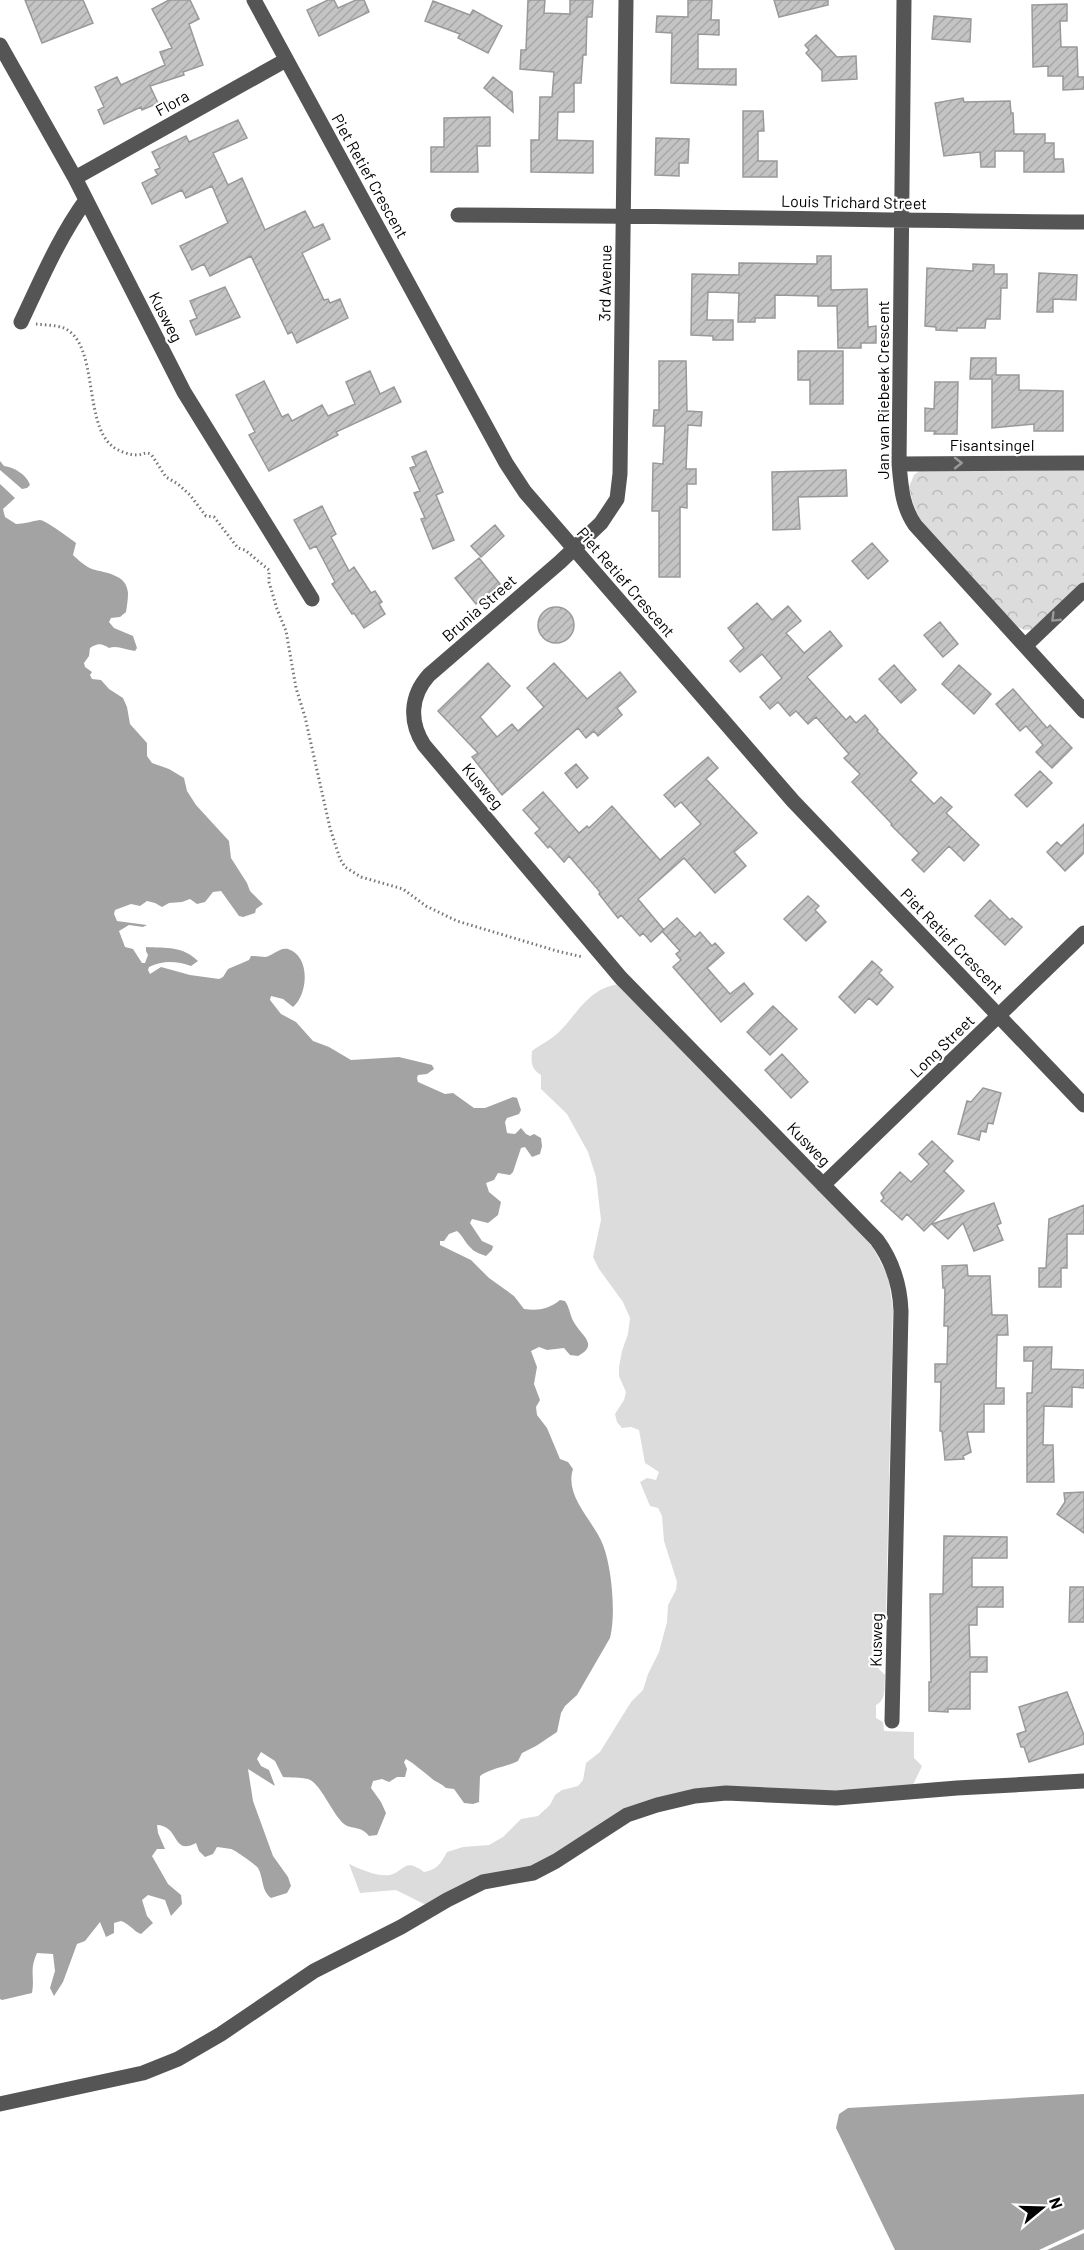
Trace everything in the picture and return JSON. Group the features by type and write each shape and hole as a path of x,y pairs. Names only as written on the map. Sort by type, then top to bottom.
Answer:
{"street":[{"name":"3rd Avenue","path":"574,549 607,518 620,487 626,0"},
{"name":"Jan van Riebeek Crescent","path":"904,0 899,464 903,498 915,525 1084,711"},
{"name":"Piet Retief Crescent","path":"259,2 286,60 506,463 525,492 793,801 1084,1105"},
{"name":"Kusweg","path":"0,45 75,178 184,392 312,599"},
{"name":"Flora","path":"75,178 286,60"},
{"path":"21,322 57,246 71,220 86,200"},
{"name":"Louis Trichard Street","path":"458,215 624,215 902,222 1084,222"},
{"name":"Fisantsingel","path":"899,464 1084,463"},
{"name":"Brunia Street","path":"414,700 422,682 429,675 574,549"},
{"path":"1025,646 1084,590"},
{"name":"Kusweg","path":"414,700 414,719 424,745 621,978 884,1250 895,1270 901,1297 892,1721"},
{"name":"Long Street","path":"823,1185 1084,933"},
{"path":"0,2104 143,2073 178,2059 221,2034 314,1971 401,1928 447,1900 483,1882 533,1873 556,1862 627,1815 657,1805 695,1796 726,1793 836,1798 1084,1781"}],"path":[{"path":"21,322 63,328 70,333 83,352 97,423 105,440 113,448 124,453 151,454 166,477 184,490 206,516 214,517 238,548 245,550 269,570 269,582 286,631 296,688 306,717 330,828 345,867 361,877 403,889 426,906 467,925 580,957 598,951"}],"green space":[{"path":"1084,468 1084,584 1036,629 1025,630 1016,626 922,525 909,487 914,475 919,471"},
{"path":"619,984 872,1246 888,1276 893,1309 886,1615 880,1622 878,1668 885,1675 882,1700 876,1705 876,1718 883,1722 884,1731 914,1732 914,1758 922,1766 912,1787 635,1806 548,1860 428,1906 396,1890 360,1893 349,1864 380,1875 390,1875 408,1865 424,1872 432,1870 447,1852 463,1847 489,1845 503,1837 521,1819 538,1816 562,1790 578,1786 583,1780 586,1763 600,1752 631,1702 643,1690 659,1652 667,1622 668,1605 676,1590 677,1582 664,1541 662,1516 658,1508 650,1506 640,1482 647,1478 656,1480 659,1472 645,1463 639,1430 631,1427 622,1428 615,1414 626,1392 619,1376 619,1367 630,1318 623,1302 593,1257 601,1220 596,1177 588,1152 567,1114 541,1089 541,1075 533,1068 532,1062 532,1051 559,1032 585,1002 609,986"}],"shaded area":[{"path":"0,461 4,466 23,475 30,485 22,489 0,470"},
{"path":"0,484 15,498 3,509 5,517 16,524 40,520 47,523 76,543 73,555 87,567 114,575 124,582 128,593 126,612 120,617 111,618 109,622 114,628 133,636 137,648 135,651 118,647 109,648 102,644 95,645 90,648 89,656 84,663 85,667 92,672 90,675 92,679 101,680 109,689 123,698 130,724 147,743 147,756 152,763 184,778 187,791 196,805 229,841 231,858 250,891 263,904 256,909 255,913 239,916 221,891 213,892 205,902 197,904 190,899 169,903 162,907 147,901 140,906 131,904 115,910 117,921 147,925 143,927 129,925 119,931 125,947 133,949 142,963 145,963 148,955 146,947 180,950 198,961 191,966 175,962 160,963 149,967 150,974 161,967 190,975 219,979 228,969 249,960 251,956 265,957 282,949 288,949 301,959 304,967 302,994 293,1007 283,999 271,996 270,1000 281,1014 296,1022 313,1041 351,1060 399,1057 432,1065 434,1069 427,1074 418,1075 418,1082 445,1094 453,1093 474,1108 485,1108 513,1097 517,1098 521,1110 519,1114 507,1118 505,1122 507,1133 515,1134 521,1128 530,1136 534,1134 541,1138 540,1154 532,1157 525,1147 521,1148 510,1175 498,1173 494,1180 486,1183 489,1192 501,1202 498,1215 488,1223 472,1219 470,1223 482,1241 493,1246 492,1250 486,1256 476,1252 457,1231 449,1234 444,1241 440,1241 440,1245 471,1260 489,1278 514,1296 524,1309 543,1309 560,1300 565,1301 573,1321 587,1340 587,1348 578,1356 570,1355 564,1348 547,1350 539,1347 531,1351 537,1367 534,1384 540,1400 536,1407 537,1415 547,1428 560,1459 568,1462 573,1469 571,1479 576,1499 603,1545 611,1578 613,1605 610,1638 577,1695 561,1713 557,1732 522,1753 518,1761 480,1776 479,1802 464,1803 454,1789 446,1788 406,1759 404,1762 407,1769 405,1777 397,1777 389,1782 382,1779 373,1781 371,1788 386,1813 377,1835 369,1836 362,1830 344,1824 313,1781 305,1778 283,1777 275,1761 261,1752 257,1759 261,1766 269,1770 275,1786 248,1769 253,1801 273,1856 288,1877 291,1886 287,1893 271,1898 266,1891 258,1868 233,1850 217,1847 213,1854 205,1857 199,1851 196,1843 183,1846 169,1830 157,1825 165,1849 157,1849 152,1856 168,1884 181,1895 182,1904 171,1916 165,1900 148,1895 142,1900 147,1916 153,1923 141,1934 121,1921 114,1923 114,1933 106,1937 100,1922 85,1941 77,1944 63,1982 54,1996 50,1988 55,1971 53,1954 37,1953 33,1964 32,1993 2,2000 0,1999"},
{"path":"1084,2094 1084,2229 1039,2250 895,2250 836,2128 839,2114 848,2108"},
{"path":"1084,2233 1084,2250 1047,2250"}],"building":[{"path":"25,0 83,0 93,23 42,43"},
{"path":"169,0 190,0 199,19 189,24 203,65 183,72 184,75 150,86 158,103 142,110 141,107 104,124 98,110 104,107 95,87 117,77 121,85 165,65 160,52 172,48 152,9"},
{"path":"328,0 334,0 338,8 356,0 364,0 369,12 319,36 307,10"},
{"path":"528,0 545,0 544,13 570,14 570,0 593,0 592,17 587,17 586,55 583,55 581,83 574,83 574,112 558,112 557,140 593,141 593,173 531,172 531,140 539,140 540,97 552,97 554,72 520,69 521,50 526,50"},
{"path":"688,0 712,0 711,20 719,20 719,35 698,34 698,69 736,69 736,85 671,83 672,33 656,32 657,16 688,17"},
{"path":"774,0 828,0 828,5 779,17"},
{"path":"433,1 470,15 473,10 502,26 488,53 458,38 460,34 425,21"},
{"path":"1067,4 1067,21 1060,21 1061,47 1077,47 1078,77 1084,77 1084,89 1063,90 1063,76 1048,76 1048,66 1033,67 1032,5"},
{"path":"934,16 971,19 970,42 932,39"},
{"path":"816,35 837,57 856,56 857,79 822,81 822,71 806,53 809,50 805,45"},
{"path":"493,77 512,92 513,112 484,88"},
{"path":"963,98 964,102 1010,101 1014,134 1045,134 1045,143 1054,143 1054,159 1063,159 1064,172 1024,172 1024,151 995,151 995,167 981,167 980,152 944,156 935,103"},
{"path":"743,111 763,111 764,131 758,131 758,161 777,161 777,177 743,177"},
{"path":"490,117 490,146 477,146 478,172 431,172 431,147 444,147 444,118"},
{"path":"238,120 247,138 213,153 228,185 242,178 265,230 305,211 314,228 323,224 330,239 302,253 324,300 328,299 330,303 340,299 348,318 297,343 292,332 288,334 251,256 210,276 204,264 192,270 180,246 228,223 212,186 186,198 182,190 152,204 142,183 158,175 155,170 160,168 152,152 186,136 189,142"},
{"path":"656,138 689,139 688,163 679,163 679,176 655,175"},
{"path":"817,256 831,256 831,290 867,289 868,327 876,326 876,343 861,343 861,348 838,348 837,306 818,306 818,296 775,295 775,318 755,318 755,322 738,322 739,293 708,292 707,320 733,320 733,340 713,340 713,336 691,335 692,274 739,275 739,263 817,264"},
{"path":"973,264 994,265 994,274 1007,274 1007,288 1001,288 1000,319 986,319 985,328 957,328 957,331 936,330 936,327 925,326 927,268 973,271"},
{"path":"1039,273 1077,275 1076,300 1053,299 1053,312 1037,312"},
{"path":"225,287 240,317 196,335 190,321 197,318 190,301"},
{"path":"798,351 843,351 843,404 810,404 810,380 798,380"},
{"path":"971,358 996,358 996,375 1019,375 1019,390 1063,391 1063,431 1034,431 1034,424 992,428 992,379 970,379"},
{"path":"659,361 686,361 687,411 702,412 701,426 688,425 686,469 696,469 696,484 687,484 687,508 680,507 680,577 659,577 659,511 652,511 653,463 663,464 665,426 653,426 654,410 659,410"},
{"path":"370,371 380,394 394,387 401,402 336,432 338,435 269,471 249,435 255,432 236,395 264,381 282,417 288,414 292,421 322,405 328,416 355,404 346,382"},
{"path":"935,382 958,382 957,434 934,434 935,431 925,431 925,408 934,409"},
{"path":"426,451 443,492 436,495 454,540 433,549 421,519 425,518 414,493 420,491 410,468 416,466 412,457"},
{"path":"846,470 847,496 798,497 800,529 773,530 772,472"},
{"path":"322,506 336,534 331,537 349,571 354,567 371,593 375,591 382,602 379,604 385,614 364,628 332,584 335,582 316,546 310,549 294,520"},
{"path":"495,525 504,536 481,557 471,546"},
{"path":"872,543 888,561 868,579 852,561"},
{"path":"479,558 500,584 476,604 455,578"},
{"path":"757,603 772,620 788,606 801,621 786,633 804,653 830,631 842,646 807,677 846,720 850,716 856,723 865,715 917,773 910,780 934,804 941,797 952,807 946,813 979,845 964,861 949,846 924,872 912,860 919,853 852,782 860,774 844,758 849,754 816,717 808,724 796,711 790,716 778,702 770,709 760,697 782,678 762,654 740,672 730,661 744,648 728,628"},
{"path":"556,607 568,613 574,625 568,637 556,643 544,637 538,625 544,613"},
{"path":"940,622 958,644 943,657 924,635"},
{"path":"488,663 510,686 480,717 497,737 512,724 518,731 544,707 527,688 554,663 587,699 620,672 636,692 617,708 622,715 598,736 594,731 586,738 578,728 502,795 472,757 478,753 438,711"},
{"path":"894,665 916,690 901,703 879,679"},
{"path":"959,665 991,694 974,714 942,684"},
{"path":"1013,689 1047,728 1050,725 1072,748 1052,768 1036,752 1043,745 1026,726 1020,731 996,704"},
{"path":"708,757 718,768 706,779 757,833 734,852 746,866 715,893 684,858 638,899 664,930 651,942 643,933 640,936 621,915 618,918 599,894 600,892 569,856 564,862 550,846 548,848 535,833 540,829 523,810 543,792 579,833 587,826 589,828 612,806 660,860 701,824 681,802 675,807 664,795"},
{"path":"576,764 588,778 577,788 565,773"},
{"path":"1040,771 1052,783 1027,807 1015,795"},
{"path":"1084,824 1084,853 1065,871 1047,852 1057,842 1061,846"},
{"path":"808,896 819,906 815,910 826,922 806,941 784,919"},
{"path":"990,900 1010,920 1012,918 1022,927 1005,945 975,916"},
{"path":"677,918 695,937 700,932 712,946 715,943 724,953 707,968 730,994 744,983 753,994 721,1022 673,967 681,960 676,954 680,951 662,931"},
{"path":"872,961 882,970 879,973 893,987 877,1005 869,998 855,1013 839,997"},
{"path":"773,1006 797,1029 770,1055 747,1032"},
{"path":"782,1054 808,1082 791,1098 765,1070"},
{"path":"983,1088 1001,1093 993,1124 988,1123 986,1132 981,1131 979,1140 958,1134 967,1101 971,1102"},
{"path":"932,1141 953,1161 944,1171 964,1191 924,1231 907,1214 902,1220 881,1201 884,1198 881,1193 900,1172 911,1182 929,1164 919,1154"},
{"path":"994,1203 1001,1223 997,1225 1003,1240 974,1251 963,1223 948,1239 932,1224"},
{"path":"1084,1205 1084,1234 1067,1234 1067,1268 1061,1268 1061,1287 1039,1287 1039,1268 1046,1268 1049,1219"},
{"path":"967,1265 968,1276 990,1276 992,1315 1007,1315 1008,1335 997,1335 996,1388 1004,1388 1004,1404 984,1404 984,1432 967,1432 971,1452 963,1456 964,1459 945,1460 942,1431 940,1431 941,1382 935,1382 935,1364 947,1364 948,1326 944,1326 945,1288 943,1288 942,1266"},
{"path":"1024,1347 1052,1347 1051,1369 1084,1370 1084,1388 1072,1387 1072,1407 1044,1406 1043,1445 1053,1445 1054,1482 1027,1482 1027,1393 1032,1393 1033,1361 1024,1361"},
{"path":"1084,1492 1084,1533 1057,1514 1065,1502 1064,1493"},
{"path":"944,1536 1007,1537 1007,1558 972,1558 972,1587 1003,1587 1003,1607 977,1607 977,1625 969,1625 970,1657 987,1657 987,1672 970,1672 970,1709 948,1709 948,1712 929,1711 930,1594 943,1594"},
{"path":"1070,1587 1084,1587 1084,1622 1069,1622"},
{"path":"1067,1692 1084,1735 1084,1744 1029,1762 1017,1734 1026,1731 1019,1707"}]}
